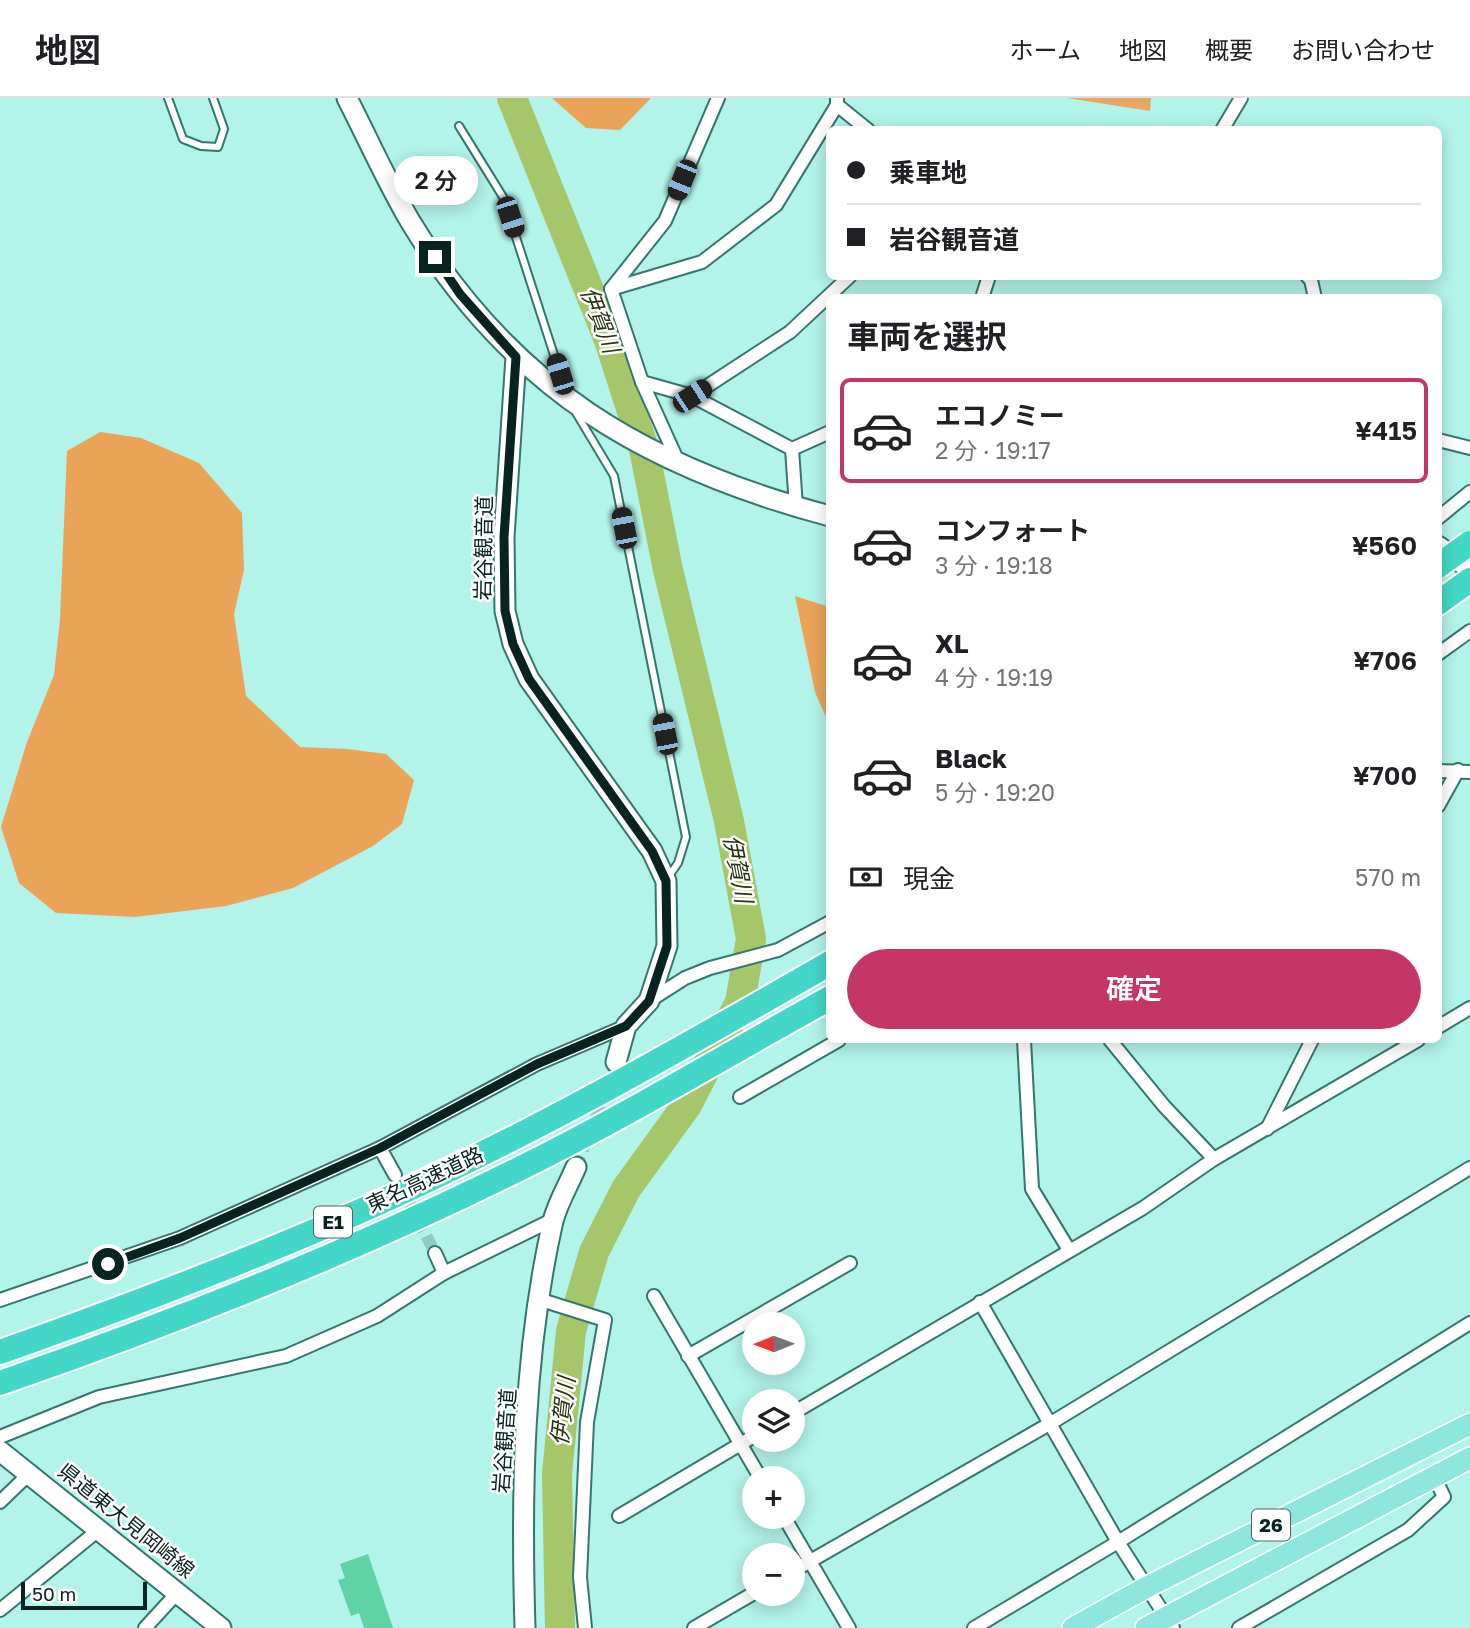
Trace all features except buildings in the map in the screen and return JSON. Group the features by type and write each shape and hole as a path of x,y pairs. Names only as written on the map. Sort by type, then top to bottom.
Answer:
{"highway":[{"path":"1442,563 1470,543"},
{"name":"東名高速道路","path":"0,1352 237,1262 385,1200 654,1065 826,965"},
{"name":"東名高速道路","path":"0,1383 247,1290 396,1227 520,1169 650,1101 826,1000"}],"main road":[{"name":"26","path":"1073,1628 1147,1587 1470,1424"},
{"name":"26","path":"1146,1628 1170,1622 1470,1458"}],"street":[{"path":"347,98 410,221 460,294 516,357 568,399 610,428 674,462 717,482 826,515"},
{"path":"611,289 665,222 718,98"},
{"path":"1225,126 1241,98"},
{"path":"611,289 702,262 776,205 837,102 864,126"},
{"path":"831,294 846,280"},
{"path":"611,289 642,382 674,462"},
{"path":"692,396 790,332 826,298"},
{"name":"岩谷観音道","path":"516,357 504,537 505,611 513,644 529,679 652,851 666,881 667,946 649,1001"},
{"path":"642,382 692,396 792,449"},
{"path":"792,449 826,434"},
{"path":"1442,441 1470,448"},
{"path":"792,449 796,507"},
{"path":"1442,515 1470,492"},
{"path":"1442,553 1459,585"},
{"path":"1442,651 1470,631"},
{"path":"1442,771 1464,771"},
{"path":"1442,801 1464,771"},
{"path":"0,1300 180,1238 380,1148 537,1064 626,1026 649,1001 685,978 710,968 778,950 826,924"},
{"path":"1442,1025 1470,1008"},
{"path":"616,1062 626,1026"},
{"path":"740,1097 834,1043"},
{"path":"1024,1043 1032,1189 1069,1250"},
{"path":"1112,1043 1164,1106 1214,1159"},
{"path":"1267,1129 1310,1043"},
{"path":"805,1406 1143,1208 1214,1159 1413,1043"},
{"path":"380,1148 395,1175"},
{"name":"岩谷観音道","path":"524,1628 524,1464 538,1298 554,1219 576,1167"},
{"path":"805,1565 1051,1423 1470,1168"},
{"path":"0,1437 99,1397 286,1356 377,1316 444,1273 554,1219"},
{"path":"435,1253 444,1273"},
{"path":"688,1356 850,1263"},
{"path":"654,1296 753,1466"},
{"path":"538,1298 605,1320 587,1422 580,1577 585,1628"},
{"path":"980,1302 1118,1542 1170,1622"},
{"path":"974,1628 1470,1324"},
{"path":"618,1516 740,1444"},
{"name":"県道東大見岡崎線","path":"0,1451 101,1528 221,1628"},
{"path":"0,1502 30,1473"},
{"path":"1239,1628 1408,1530 1444,1497 1434,1476"},
{"path":"0,1610 101,1528"},
{"path":"791,1529 849,1628"},
{"path":"145,1628 178,1592"},
{"path":"694,1628 742,1600"}],"lane":[{"path":"168,98 183,139 201,146 218,147 224,130 213,98"},
{"path":"458,126 503,197 568,399 614,476 686,837 678,863 666,881"}],"shaded area":[{"path":"552,98 651,98 620,130 586,128"},
{"path":"1067,98 1151,98 1150,111"},
{"path":"100,432 141,438 199,463 242,513 244,570 234,614 246,696 300,747 386,754 414,780 402,824 373,846 293,888 226,906 135,917 56,913 19,883 1,827 27,742 54,675 60,619 67,451"},
{"path":"795,596 826,606 826,717 815,692"}],"waterway":[{"name":"伊賀川","path":"512,98 609,340 644,449 668,570 729,821 751,939 740,1002 687,1105 626,1189 594,1252 571,1331 557,1474 560,1628"}],"tunnel":[{"path":"576,1167 605,1092"},
{"path":"402,1188 435,1253"}],"route":[{"path":"108,1264 180,1238 380,1148 537,1064 626,1026 649,1001 667,946 666,881 652,851 519,662 505,611 504,562 516,357 460,294 435,257"}]}
